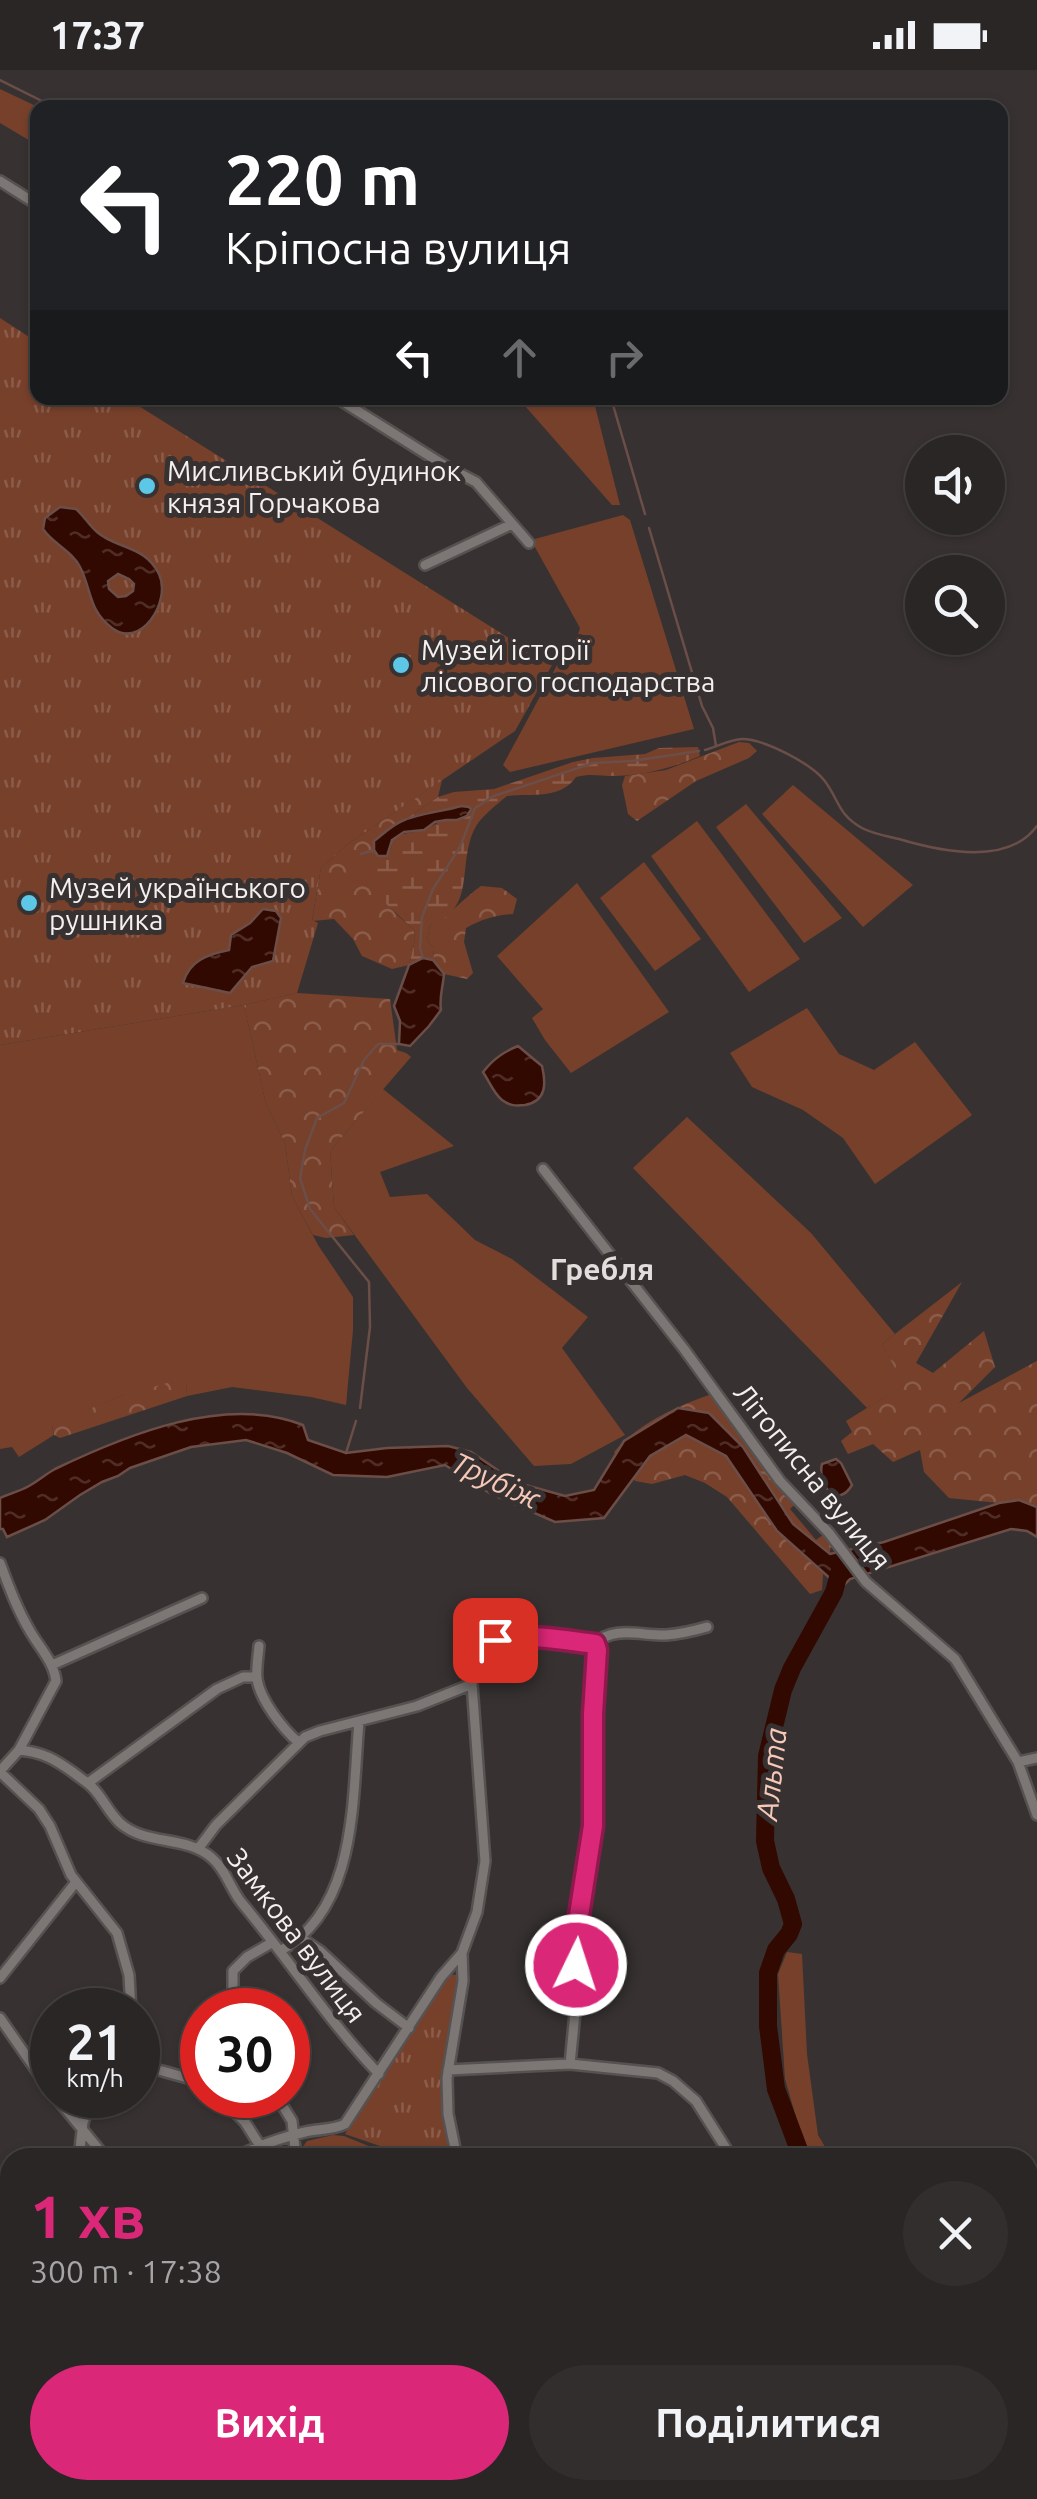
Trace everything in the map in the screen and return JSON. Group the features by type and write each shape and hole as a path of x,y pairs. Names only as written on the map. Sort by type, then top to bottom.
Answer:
{"street":[{"path":"0,181 30,200"},
{"path":"348,405 476,482 529,543"},
{"path":"425,565 512,524"},
{"name":"Літописна вулиця","path":"542,1168 780,1481 841,1548 866,1582 954,1659 1018,1762 1037,1815"},
{"path":"0,1564 21,1615 56,1676 54,1687 20,1750 0,1772 43,1814 76,1882 113,1926 120,1940 130,1988"},
{"path":"52,1665 202,1598"},
{"path":"256,2148 294,2135 342,2126 441,1977 462,1953 477,1912 485,1861 472,1684 473,1658 478,1648 488,1642 524,1636 595,1644 607,1635 673,1635 707,1628"},
{"path":"570,2064 577,1930 593,1826 593,1714 598,1662 595,1644"},
{"path":"259,1646 257,1677 263,1695 278,1721 298,1742"},
{"path":"88,1783 218,1689 243,1677 257,1677"},
{"path":"198,1848 298,1742 320,1731 417,1706 472,1684"},
{"path":"233,1988 233,1972 247,1956 301,1938 320,1914 339,1875 355,1797 359,1722"},
{"name":"Замкова вулиця","path":"20,1750 48,1756 88,1783 131,1830 198,1848 218,1864 236,1895 332,2020 379,2074"},
{"path":"1018,1762 1037,1758"},
{"path":"0,1978 76,1882"},
{"path":"301,1938 409,2028"},
{"path":"454,2148 447,2106 448,2070 464,1981 462,1953"},
{"path":"0,2018 30,2061"},
{"path":"448,2070 570,2064 658,2073 689,2094 726,2148"},
{"path":"72,2118 97,2148"},
{"path":"80,2148 84,2118"},
{"path":"240,2118 260,2146"},
{"path":"290,2118 295,2148"}],"green space":[{"path":"0,89 30,103 30,141 0,123"},
{"path":"0,318 30,337 30,405 137,405 552,665 515,731 349,843 321,868 312,920 318,923 297,993 0,1045"},
{"path":"524,405 595,405 620,505 612,505"},
{"path":"623,515 630,520 694,729 510,772 503,765 580,628 531,540"},
{"path":"739,742 749,743 757,751 696,781 637,821 628,814 622,785 625,776 666,770"},
{"path":"698,747 700,756 659,770 581,776 553,792 507,796 474,830 460,897 454,908 430,925 427,941 434,948 433,960 423,958 409,965 414,930 382,900 372,851 374,841 374,850 391,849 392,840 401,835 457,820 461,806 406,819 438,797 454,792 494,789 593,758 645,754 659,748"},
{"path":"442,780 438,797 374,841 376,867 387,899 395,913 414,930 409,965 392,969 362,956 353,939 334,919 312,921 321,868 349,843"},
{"path":"793,785 913,885 863,927 762,814"},
{"path":"746,804 842,918 804,943 716,827"},
{"path":"697,821 800,959 749,992 651,856"},
{"path":"644,862 701,939 655,971 600,898"},
{"path":"577,883 669,1012 571,1073 532,1018 543,1009 497,956"},
{"path":"481,886 502,888 517,899 513,914 489,918 466,928 464,942 473,973 467,979 444,974 433,960 434,948 427,941 430,925"},
{"path":"297,993 390,999 397,1050 411,1057 330,1151 334,1207 354,1235 313,1235 292,1196 285,1143 266,1104 244,1005"},
{"path":"244,1005 266,1104 285,1143 292,1196 318,1245 353,1297 346,1405 232,1387 187,1396 186,1384 120,1396 52,1426 54,1435 19,1457 12,1447 0,1449 0,1045"},
{"path":"807,1008 839,1054 874,1070 915,1042 972,1115 875,1184 843,1138 803,1110 752,1087 730,1053"},
{"path":"383,1089 454,1146 380,1172 390,1197 427,1194 475,1240 512,1259 588,1317 562,1348 625,1435 571,1464 534,1466 467,1388 334,1207 330,1151"},
{"path":"687,1117 811,1233 895,1334 882,1344 905,1385 867,1408 633,1168"},
{"path":"962,1282 916,1363 933,1373 984,1331 995,1367 959,1403 1037,1361 1037,1507 1019,1500 999,1503 949,1498 924,1472 920,1450 893,1462 873,1444 848,1454 841,1441 852,1432 846,1421 904,1385 882,1344"},
{"path":"167,1383 186,1383 187,1396 60,1438 54,1435 52,1425 120,1396"},
{"path":"714,1393 796,1503 790,1509 816,1540 823,1535 832,1544 822,1590 810,1594 727,1497 685,1475 652,1484 635,1481 614,1452 647,1423"},
{"path":"787,1952 802,1954 807,2054 818,2135 826,2148 807,2148 785,2079 778,1974"},
{"path":"449,1974 456,1975 459,1985 441,2089 451,2148 386,2148 345,2134"},
{"path":"344,2136 371,2147 302,2148 307,2141"}],"water":[{"path":"60,507 76,509 105,537 138,552 153,565 162,585 161,597 143,628 123,633 104,621 94,607 77,561 43,529 45,518","holes":["118,574 134,584 133,591 126,596 118,597 109,589 108,581"]},
{"path":"461,806 471,809 467,816 404,832 392,840 387,856 378,856 374,850 374,841 398,823"},
{"path":"263,909 276,911 281,918 273,961 252,967 230,993 183,983 200,960 229,950 231,935"},
{"path":"423,958 433,960 444,974 441,1010 410,1046 399,1044 400,1021 394,1006 409,965"},
{"path":"518,1046 542,1066 544,1079 538,1100 519,1105 499,1097 483,1072 499,1056"},
{"name":"Трубіж","path":"678,1408 709,1413 743,1447 793,1524 830,1554 884,1542 999,1503 1019,1500 1037,1507 1037,1537 1011,1529 850,1579 837,1592 832,1588 832,1580 777,1531 726,1456 686,1435 650,1456 604,1518 555,1522 491,1494 445,1465 387,1477 333,1475 287,1453 246,1440 191,1447 130,1468 80,1495 45,1520 7,1537 0,1529 0,1498 113,1443 209,1416 273,1417 303,1425 308,1440 346,1453 448,1446 471,1452 515,1482 565,1496 594,1490 624,1441"},
{"path":"836,1459 852,1485 840,1495 825,1486 821,1472 822,1464"}],"waterway":[{"path":"0,80 40,100"},
{"path":"613,405 645,514"},
{"path":"649,528 716,746"},
{"path":"705,750 742,739 774,747 817,773 854,823 915,844 953,851 991,851 1024,839 1037,826"},
{"path":"423,958 422,917 433,889 460,847 475,808 494,796 593,763 699,751"},
{"path":"361,854 374,850"},
{"path":"360,1408 370,1327 369,1282 310,1209 300,1178 317,1118 344,1103 364,1060 378,1044 399,1044"},
{"path":"346,1453 356,1421"},
{"name":"Альта","path":"798,2148 776,2089 768,2026 768,1973 776,1950 793,1924 765,1841 767,1756 783,1690 834,1592 840,1570"}],"place":[{"name":"Мисливський будинок князя Горчакова","path":"147,486"},
{"name":"Музей історії лісового господарства","path":"401,665"},
{"name":"Музей українського рушника","path":"29,903"}],"district":[{"name":"Гребля","path":"602,1269"}],"route":[{"path":"495,1640 524,1636 595,1644 597,1650 593,1826 579,1915 576,1965"}]}
